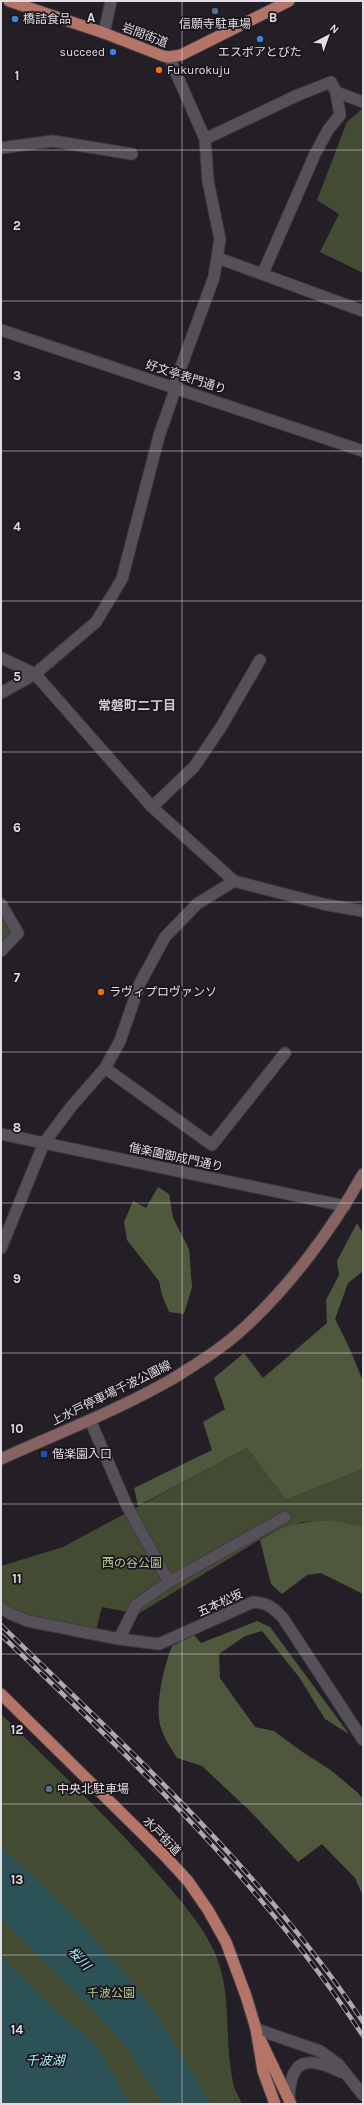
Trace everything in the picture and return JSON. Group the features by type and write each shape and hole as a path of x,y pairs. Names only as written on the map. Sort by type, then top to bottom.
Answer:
{"main road":[{"name":"岩間街道","path":"9,1 104,33 169,58 180,55 289,1"},
{"name":"上水戸停車場千波公園線","path":"1,1459 90,1420 173,1379 220,1348 245,1328 295,1272 345,1206 363,1174"},
{"name":"水戸街道","path":"1,1694 164,1855 188,1881 208,1910 226,1942 246,1996 256,2030 263,2070 275,2104"},
{"name":"水戸街道","path":"256,2030 290,2101"}],"street":[{"path":"104,33 111,1"},
{"path":"1,693 35,674 96,622 122,579 159,436 175,386 214,277 220,238 208,182 205,139 169,58"},
{"path":"205,139 298,95 330,82 336,92 340,115 328,130 315,154 263,273"},
{"path":"336,92 363,102"},
{"path":"1,148 53,141 132,154"},
{"path":"218,258 263,273 363,311"},
{"name":"好文亭表門通り","path":"1,330 175,386 363,451"},
{"path":"1,658 35,674 152,807 234,881 323,904 363,911"},
{"path":"152,807 194,767 221,727 260,660"},
{"path":"1,1248 44,1143 71,1107 105,1068 120,1041 140,983 166,936 197,904 234,881"},
{"path":"1,904 18,933 1,951"},
{"path":"105,1068 212,1145 285,1053"},
{"name":"偕楽園御成門通り","path":"1,1134 345,1206"},
{"path":"90,1420 127,1506 169,1582"},
{"path":"1,1608 28,1621 119,1639 136,1605 169,1582 285,1517"},
{"name":"五本松坂","path":"119,1639 159,1644 253,1602 272,1606 283,1618 300,1643 363,1740"},
{"path":"256,2030 320,2051 338,2064 363,2095"},
{"path":"290,2101 292,2076 299,2066 305,2063 314,2062 327,2065 352,2080"}],"green space":[{"path":"363,108 363,273 320,252 339,214 317,200 347,122"},
{"path":"1,914 11,934 1,945"},
{"path":"158,1187 169,1194 173,1218 189,1249 192,1287 184,1314 169,1312 162,1295 159,1281 127,1240 124,1222 133,1201 146,1208"},
{"path":"357,1223 363,1233 363,1271 348,1283 335,1319 349,1347 363,1381 363,1469 286,1500 247,1448 138,1506 134,1488 212,1450 203,1422 225,1409 214,1378 244,1353 263,1378 327,1323 326,1300 339,1275 337,1261"},
{"name":"西の谷公園","path":"247,1448 286,1500 363,1469 363,1526 333,1520 302,1522 269,1534 138,1614 102,1607 95,1634 28,1621 1,1608 1,1566 63,1547"},
{"path":"333,1520 363,1526 363,1594 321,1573 307,1575 282,1594 271,1584 260,1540 278,1530 295,1524"},
{"path":"257,1621 270,1627 349,1734 325,1719 299,1677 262,1631 245,1636 219,1654 220,1678 255,1727 274,1731 332,1771 363,1799 363,1896 355,1878 322,1844 298,1862 249,1810 202,1766 177,1758 162,1732 159,1719 159,1698 163,1675 172,1646 194,1635 201,1643"},
{"name":"千波公園","path":"1,1714 83,1794 123,1836 175,1895 208,1939 219,1965 224,1982 230,2065 235,2090 242,2104 1,2104"}],"water":[{"name":"桜川","path":"1,1847 81,1924 126,1975 157,2016 185,2059 210,2104 163,2104 127,2048 94,2011 1,1919"},
{"name":"千波湖","path":"1,1957 71,2025 80,2030 89,2038 105,2059 129,2104 1,2104"}],"railway":[{"path":"1,1625 145,1766 238,1863 282,1914 324,1967 363,2022"},
{"path":"1,1635 147,1776 194,1825 283,1927 324,1980 363,2036"}],"place":[{"name":"信願寺駐車場","path":"215,11"},
{"name":"橋詰食品","path":"15,19"},
{"name":"エスポアとびた","path":"260,39"},
{"name":"succeed","path":"113,52"},
{"name":"Fukurokuju","path":"159,70"},
{"name":"ラヴィプロヴァンソ","path":"101,992"},
{"name":"偕楽園入口","path":"44,1454"},
{"name":"中央北駐車場","path":"49,1789"}],"district":[{"name":"常磐町二丁目","path":"137,705"}]}
